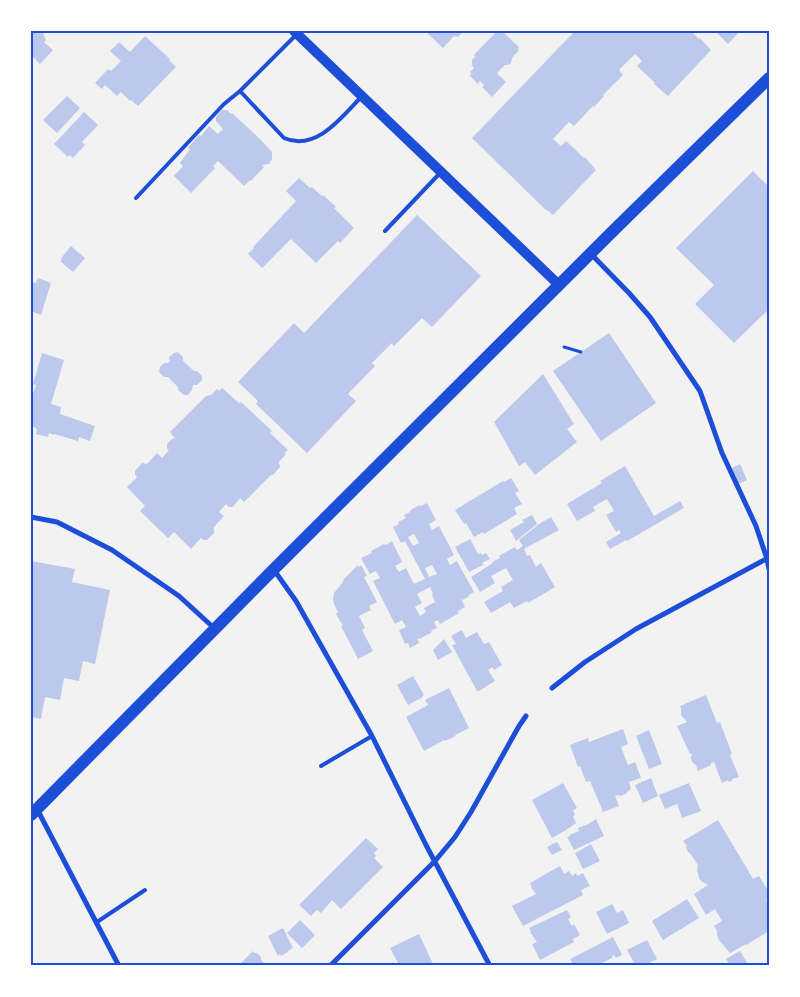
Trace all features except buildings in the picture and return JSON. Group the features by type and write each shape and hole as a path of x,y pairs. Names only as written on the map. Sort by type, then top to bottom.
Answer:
{"main road":[{"path":"296,33 559,285"},
{"path":"34,812 273,570 769,78"}],"street":[{"path":"590,254 650,317 700,391 722,453 756,526 768,558 769,569"},
{"path":"31,517 57,522 112,550 179,596 215,628"},
{"path":"552,688 585,662 636,629 768,558"},
{"path":"273,570 296,601 372,736 490,966"},
{"path":"330,966 435,861 455,837 526,716"},
{"path":"34,812 97,922 119,966"}],"lane":[{"path":"136,198 224,104 240,91 296,33"},
{"path":"240,91 284,138 301,141 313,138 327,131 362,96"},
{"path":"385,232 441,172"},
{"path":"321,766 372,736"},
{"path":"97,922 145,890"}],"path":[{"path":"564,348 580,352"}]}
